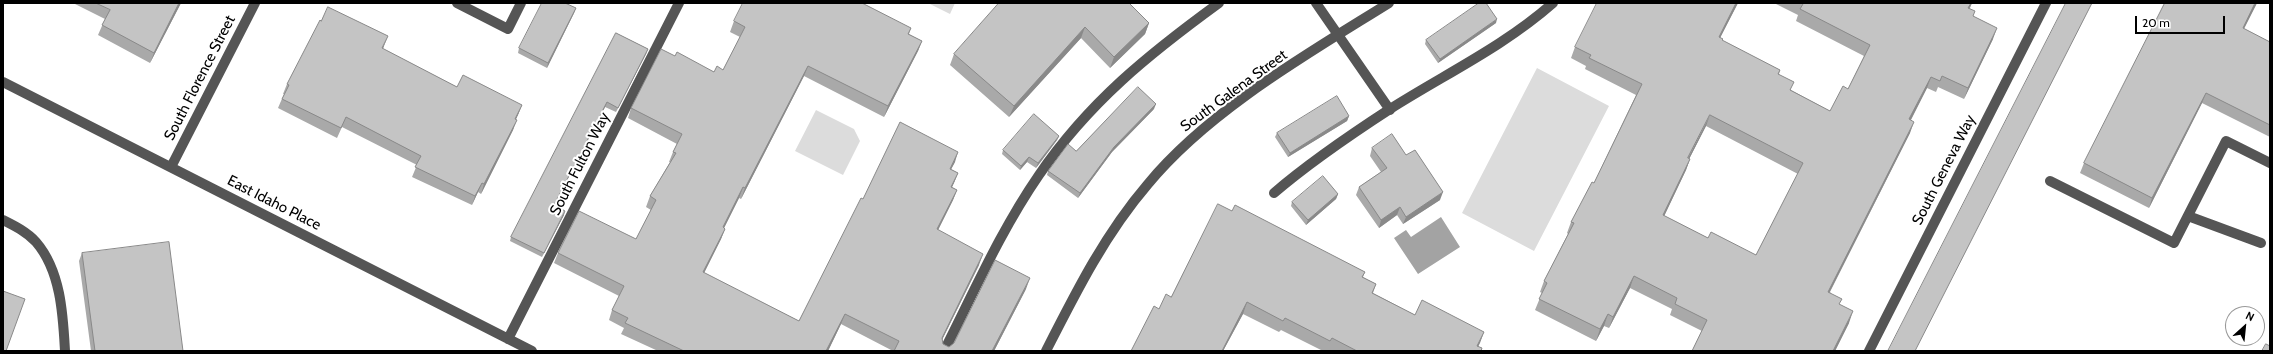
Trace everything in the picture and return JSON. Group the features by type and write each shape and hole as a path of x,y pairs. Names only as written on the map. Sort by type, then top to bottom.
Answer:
{"street":[{"name":"South Florence Street","path":"171,167 255,3"},
{"path":"457,3 508,29 521,3"},
{"name":"South Fulton Way","path":"508,338 679,3"},
{"path":"944,351 1030,189 1069,135 1114,87 1146,58 1219,3"},
{"path":"1316,3 1390,110"},
{"name":"South Galena Street","path":"1046,351 1100,250 1131,205 1166,163 1210,123 1339,35 1389,3"},
{"path":"1274,193 1320,157 1390,110 1501,44 1530,23 1553,3"},
{"name":"South Geneva Way","path":"1869,351 2046,3"},
{"name":"East Idaho Place","path":"3,82 532,351"},
{"path":"2050,181 2174,244 2226,141 2270,163"},
{"path":"2188,216 2261,243"},
{"path":"3,220 22,230 36,242 48,260 56,279 65,351"}],"shaded area":[{"path":"928,3 955,3 950,14"},
{"path":"1537,68 1609,106 1534,251 1462,213"},
{"path":"816,110 854,129 860,141 843,175 795,151"},
{"path":"1441,217 1460,247 1418,274 1394,238 1406,230 1411,237"}],"building":[{"path":"96,3 179,3 154,53 102,25 110,10"},
{"path":"542,3 565,3 576,8 548,63 519,48"},
{"path":"743,3 862,3 911,28 908,34 922,41 888,106 808,66 745,188 743,187 723,227 725,229 703,272 799,321 861,198 863,199 900,122 958,152 950,169 958,173 951,187 957,190 937,229 983,254 942,338 943,344 949,347 954,343 995,260 1030,278 992,351 894,351 899,341 845,314 826,351 684,351 625,323 628,318 612,310 624,286 558,253 579,211 636,239 656,200 650,196 676,153 673,152 682,134 631,108 661,49 675,56 677,52 714,72 717,66 723,70 745,27 734,21"},
{"path":"999,3 1129,3 1149,23 1114,57 1085,27 1014,106 954,54"},
{"path":"1479,3 1486,3 1497,19 1440,59 1426,40"},
{"path":"1597,3 1736,3 1719,37 1723,39 1722,40 1780,70 1778,74 1794,82 1790,90 1830,111 1843,86 1848,89 1870,45 1800,9 1803,4 1802,3 1971,3 1968,8 1975,11 1973,16 1997,28 1968,88 1942,76 1940,81 1931,77 1909,119 1914,122 1828,292 1842,299 1839,304 1853,311 1833,351 1692,351 1707,320 1675,304 1677,298 1634,276 1613,317 1608,314 1600,329 1539,299 1547,283 1544,281 1574,223 1571,222 1592,182 1594,183 1642,84 1589,58 1591,55 1575,47","holes":["1710,115 1803,163 1756,255 1711,232 1708,238 1663,215 1690,159 1688,158"]},
{"path":"2066,3 2092,3 1915,351 1888,351"},
{"path":"2165,3 2255,3 2243,28 2270,42 2270,125 2206,93 2152,198 2084,163"},
{"path":"328,7 388,36 382,48 457,87 463,75 522,105 515,119 517,120 484,184 482,183 475,196 415,167 421,156 346,117 341,128 282,99 289,85 287,84"},
{"path":"616,33 648,49 618,108 607,102 554,205 565,211 544,253 511,237"},
{"path":"1138,87 1156,104 1114,147 1080,193 1048,171 1068,144 1076,151"},
{"path":"1337,96 1349,116 1290,153 1277,133"},
{"path":"1034,114 1059,136 1038,163 1029,157 1021,166 1003,150"},
{"path":"1392,134 1406,155 1415,150 1443,192 1406,217 1400,207 1381,220 1359,187 1387,168 1372,148"},
{"path":"1323,176 1338,194 1308,220 1292,202"},
{"path":"1218,204 1232,211 1235,205 1365,272 1362,277 1376,284 1372,293 1415,315 1422,300 1484,332 1477,346 1482,348 1481,351 1357,351 1332,338 1330,341 1285,318 1283,321 1247,302 1222,351 1131,351 1154,306 1159,309 1166,294 1171,297"},
{"path":"169,242 183,351 95,351 82,253"},
{"path":"3,291 25,299 6,351 3,351"},
{"path":"2266,344 2270,346 2270,351 2262,351"}]}
